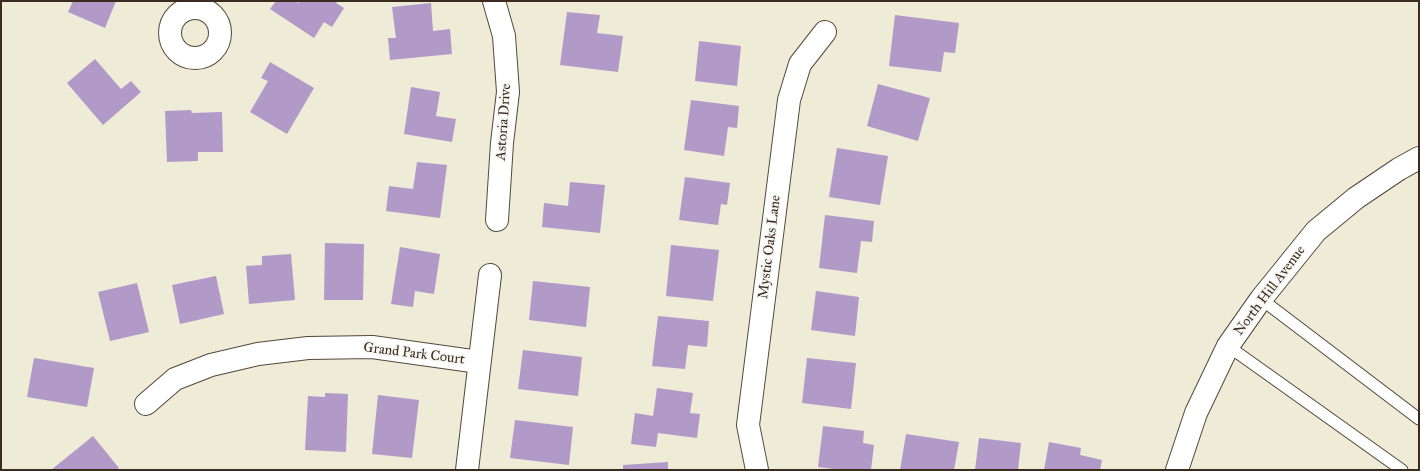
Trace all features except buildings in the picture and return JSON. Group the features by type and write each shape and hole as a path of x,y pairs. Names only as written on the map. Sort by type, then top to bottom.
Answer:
{"street":[{"name":"Astoria Drive","path":"494,1 504,36 508,92 502,143 497,220"},
{"name":"Mystic Oaks Lane","path":"757,470 748,425 789,100 800,64 825,32"},
{"name":"North Hill Avenue","path":"1177,470 1196,413 1228,346 1261,299 1316,231 1356,198 1399,169 1419,158"},
{"path":"466,470 490,276"},
{"name":"Grand Park Court","path":"146,404 174,380 211,365 258,354 308,348 372,347 479,362"}],"lane":[{"path":"1261,299 1419,419"},
{"path":"1228,346 1402,470"}]}
